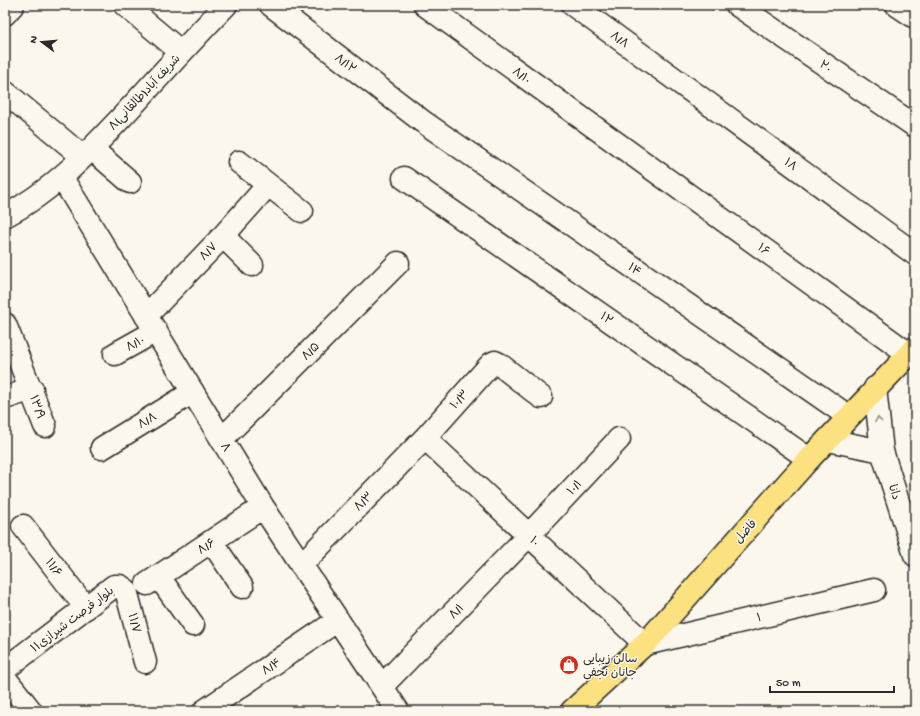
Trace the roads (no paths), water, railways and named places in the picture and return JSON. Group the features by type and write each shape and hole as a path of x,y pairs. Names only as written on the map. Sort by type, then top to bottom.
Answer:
{"main road":[{"name":"فاضل","path":"572,711 645,644 848,416 912,351"}],"street":[{"path":"5,14 13,5"},
{"path":"125,5 181,52"},
{"name":"۸شریف آباد(طالقانی)","path":"5,216 27,205 62,178 88,153 226,5"},
{"name":"۸/۱۲","path":"271,5 422,121"},
{"name":"۸/۱۰","path":"425,5 619,145"},
{"name":"۸/۸","path":"572,5 667,73"},
{"name":"۲۰","path":"737,5 915,126"},
{"path":"897,5 915,18"},
{"name":"۱۸","path":"667,73 915,254"},
{"path":"5,92 130,182"},
{"name":"۱۴","path":"422,121 848,416"},
{"name":"۱۶","path":"619,145 912,351"},
{"path":"239,162 302,211"},
{"name":"۸","path":"62,178 263,507 398,711"},
{"name":"۱۲","path":"404,178 809,459"},
{"name":"۸/۷","path":"151,323 223,236 268,185"},
{"path":"223,236 252,265"},
{"name":"۸/۵","path":"222,440 398,263"},
{"name":"۸/۱۰","path":"115,354 151,323"},
{"name":"۱۳/۹","path":"5,324 32,389 45,426"},
{"name":"۱۰/۳","path":"425,438 490,364 495,362 541,397"},
{"name":"دانا","path":"875,388 882,451 915,555"},
{"path":"5,398 32,389"},
{"name":"۸/۸","path":"102,448 193,392"},
{"name":"۱۰","path":"425,438 645,644"},
{"name":"۸/۳","path":"302,565 425,438"},
{"name":"۱۰/۱","path":"529,535 619,439"},
{"path":"828,440 882,451"},
{"name":"۸/۶","path":"194,625 153,580 263,507"},
{"name":"۱۱/۶","path":"23,526 86,608"},
{"name":"۸/۱","path":"382,686 529,535"},
{"path":"212,542 242,587"},
{"name":"بلوار فرصت شیرازی۱۱","path":"5,670 114,586 120,586"},
{"name":"۱۱/۷","path":"120,586 126,590 145,662"},
{"name":"۱","path":"645,644 874,590"},
{"name":"۸/۴","path":"204,711 338,620"},
{"path":"5,678 31,711"}],"place":[{"name":"سالن زیبایی جانان نجفی","path":"569,665"}]}
